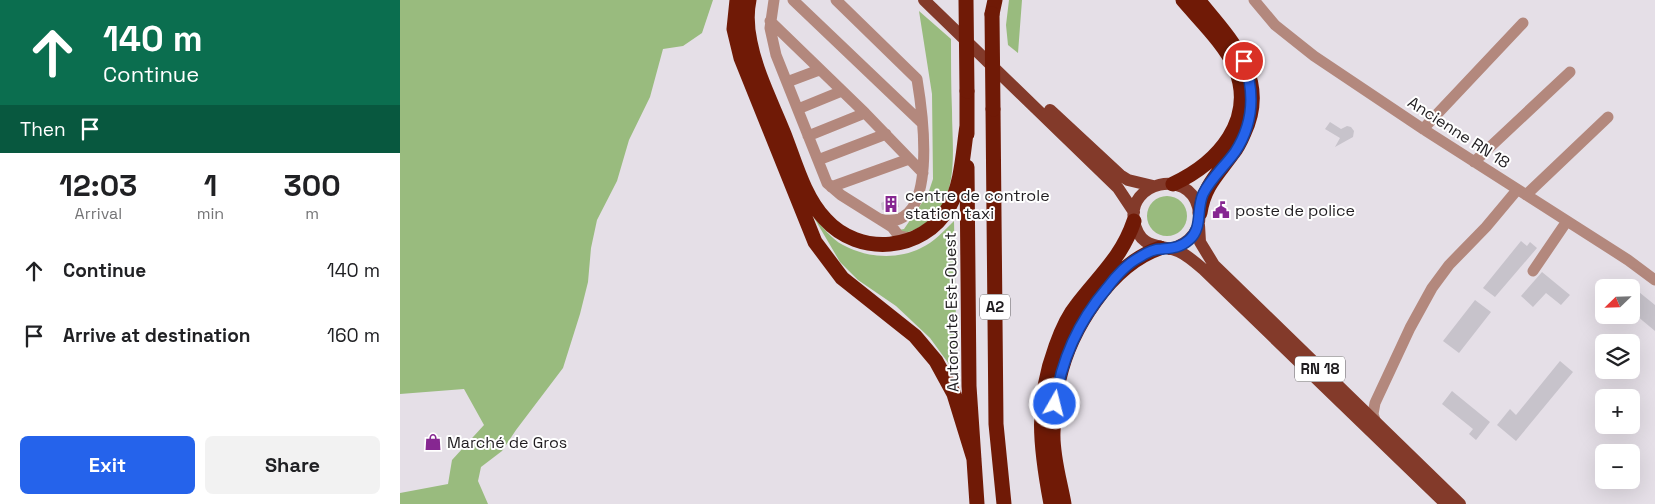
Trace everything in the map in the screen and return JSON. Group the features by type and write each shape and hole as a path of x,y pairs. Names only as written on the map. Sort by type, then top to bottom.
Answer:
{"highway":[{"path":"737,0 734,29 741,58 815,242 842,278 915,336 936,361 954,394 974,459"},
{"path":"749,0 748,31 754,61 814,204 826,220 842,234 860,242 878,244 901,243 931,228 949,207 958,180 966,126"},
{"name":"Autoroute Est-Ouest","path":"966,0 969,386 977,504"},
{"path":"1174,184 1197,172 1222,149 1236,124 1240,100 1238,79 1228,56 1183,0"},
{"path":"1198,0 1237,48 1249,76 1252,96 1250,120 1235,152 1218,172 1204,194 1199,218"},
{"name":"A2","path":"993,5 996,424 1004,504"},
{"path":"1051,504 1040,434 1047,371 1066,323 1075,307 1123,248 1134,216"},
{"path":"1064,504 1053,435 1059,379 1066,354 1080,324 1113,280 1134,260 1165,249"}],"main road":[{"path":"924,0 1118,188 1134,216 1143,239 1165,249 1180,246 1189,241 1195,233 1199,218 1197,202 1191,194 1183,187 1163,183 1153,186 1140,196 1134,216"},
{"path":"936,0 1112,168 1128,180 1153,186"},
{"name":"RN 18","path":"1199,218 1200,242 1214,265 1460,504"},
{"name":"RN 18","path":"1165,249 1186,255 1212,277 1446,504"}],"street":[{"path":"774,0 770,21 774,45 827,183 892,227 899,236 914,238"},
{"path":"793,0 922,124"},
{"path":"836,0 917,79 922,124 923,173 918,198 910,210 895,220 881,221"},
{"name":"Ancienne RN 18","path":"1254,0 1275,25 1294,42 1423,129 1655,280"},
{"path":"770,21 865,113 923,173"},
{"path":"1423,129 1523,23"},
{"path":"787,82 820,70"},
{"path":"1474,162 1570,72"},
{"path":"798,109 842,91"},
{"path":"808,136 865,113"},
{"path":"1376,423 1373,411 1375,403 1410,328 1432,288 1448,265 1522,192 1608,118"},
{"path":"818,160 886,134"},
{"path":"831,187 909,159"},
{"path":"878,244 883,242 889,234 881,221"},
{"path":"1533,271 1567,221"},
{"path":"1358,406 1367,408 1375,403"}],"green space":[{"path":"400,0 713,0 702,33 683,46 663,49 650,97 629,140 617,181 597,220 591,248 588,282 563,368 502,451 481,467 478,481 488,504 400,504 400,493 448,484 452,460 484,425 464,389 400,394"},
{"path":"1009,0 1022,0 1018,53 1008,45 1006,25"},
{"path":"919,11 951,39 952,169 948,192 941,208 921,226 903,233 899,230 904,229 928,194 933,179 932,94"},
{"path":"1171,196 1178,199 1184,205 1187,216 1186,224 1178,233 1171,236 1163,236 1156,233 1148,224 1147,212 1150,205 1159,197"},
{"path":"813,216 831,236 843,245 862,253 882,256 912,252 926,246 954,221 957,375 930,338 896,306 858,280 840,262"}],"building":[{"path":"1330,122 1341,129 1347,126 1351,127 1354,131 1353,137 1335,147 1340,138 1325,129"},
{"name":"centre de controle station taxi","path":"889,199 898,200 899,207 882,210 881,203"},
{"path":"1521,241 1527,246 1530,242 1537,248 1495,297 1483,288"},
{"path":"1542,272 1570,295 1561,305 1546,293 1533,307 1521,296"},
{"path":"1640,293 1655,305 1655,331 1640,318"},
{"path":"1475,300 1491,312 1459,353 1443,341"},
{"path":"1560,361 1573,372 1516,441 1497,425 1510,409 1516,415"},
{"path":"1452,391 1490,422 1476,440 1469,434 1473,429 1442,404"}],"place":[{"name":"centre de controle station taxi","path":"891,204"},
{"name":"poste de police","path":"1221,210"},
{"name":"Marché de Gros","path":"433,442"}],"route":[{"path":"1055,404 1066,354 1080,324 1094,303 1123,269 1134,260 1160,248 1170,249 1180,246 1189,241 1195,233 1199,223 1202,198 1218,172 1235,152 1250,120 1252,96 1249,76 1244,61"}]}
